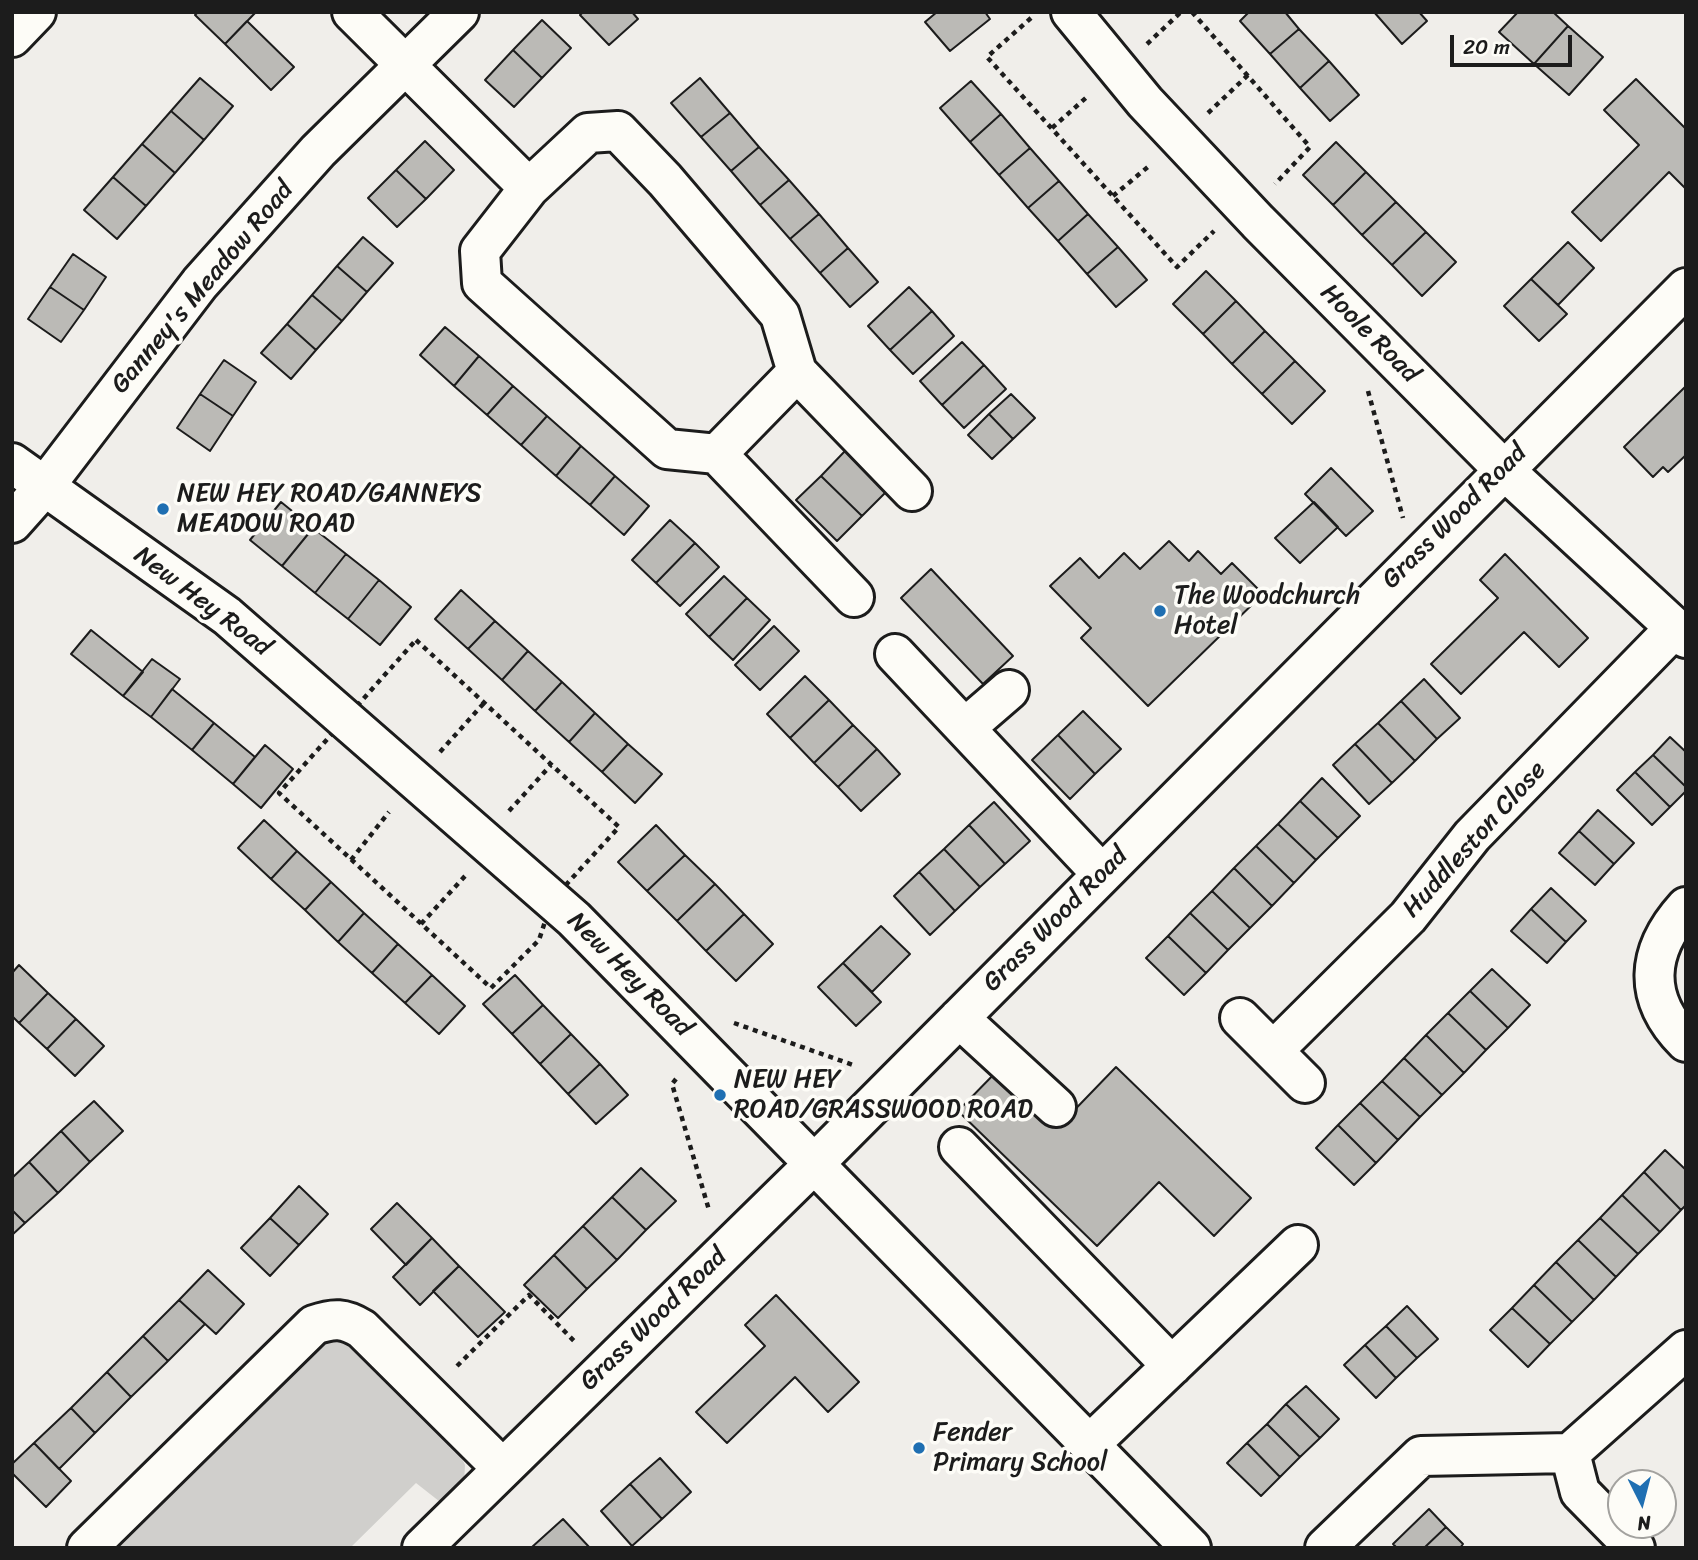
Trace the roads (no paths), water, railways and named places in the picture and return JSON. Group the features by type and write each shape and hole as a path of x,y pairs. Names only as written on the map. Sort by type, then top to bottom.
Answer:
{"street":[{"path":"12,37 36,12"},
{"path":"352,12 529,188"},
{"name":"Ganney's Meadow Road","path":"12,523 45,486 200,283 318,151 459,12"},
{"name":"Hoole Road","path":"1070,12 1180,139 1257,196 1503,468 1681,633"},
{"path":"854,597 717,454 667,449 482,283 480,251 529,188 588,133 618,131 665,180 780,315 797,372 912,491"},
{"name":"Grass Wood Road","path":"422,1548 814,1164 1503,468 1685,290"},
{"path":"717,454 797,372"},
{"name":"New Hey Road","path":"12,463 227,616 574,919 1191,1548"},
{"name":"Huddleston Close","path":"1273,1051 1408,917 1472,836 1681,633"},
{"path":"895,654 1101,873"},
{"path":"965,728 1009,691"},
{"path":"1686,907 1663,936 1654,961 1654,988 1663,1014 1686,1042"},
{"path":"959,1018 1056,1107"},
{"path":"1240,1018 1305,1083"},
{"path":"959,1147 1172,1366"},
{"path":"1090,1444 1298,1245"},
{"path":"87,1548 314,1325 332,1319 355,1325 502,1468"},
{"path":"1325,1548 1421,1456 1570,1453 1686,1350"},
{"path":"1570,1453 1580,1492 1635,1548"}],"place":[{"name":"NEW HEY ROAD/GANNEYS MEADOW ROAD","path":"163,509"},
{"name":"The Woodchurch Hotel","path":"1160,611"},
{"name":"NEW HEY ROAD/GRASSWOOD ROAD","path":"720,1095"},
{"name":"Fender Primary School","path":"919,1448"}]}
